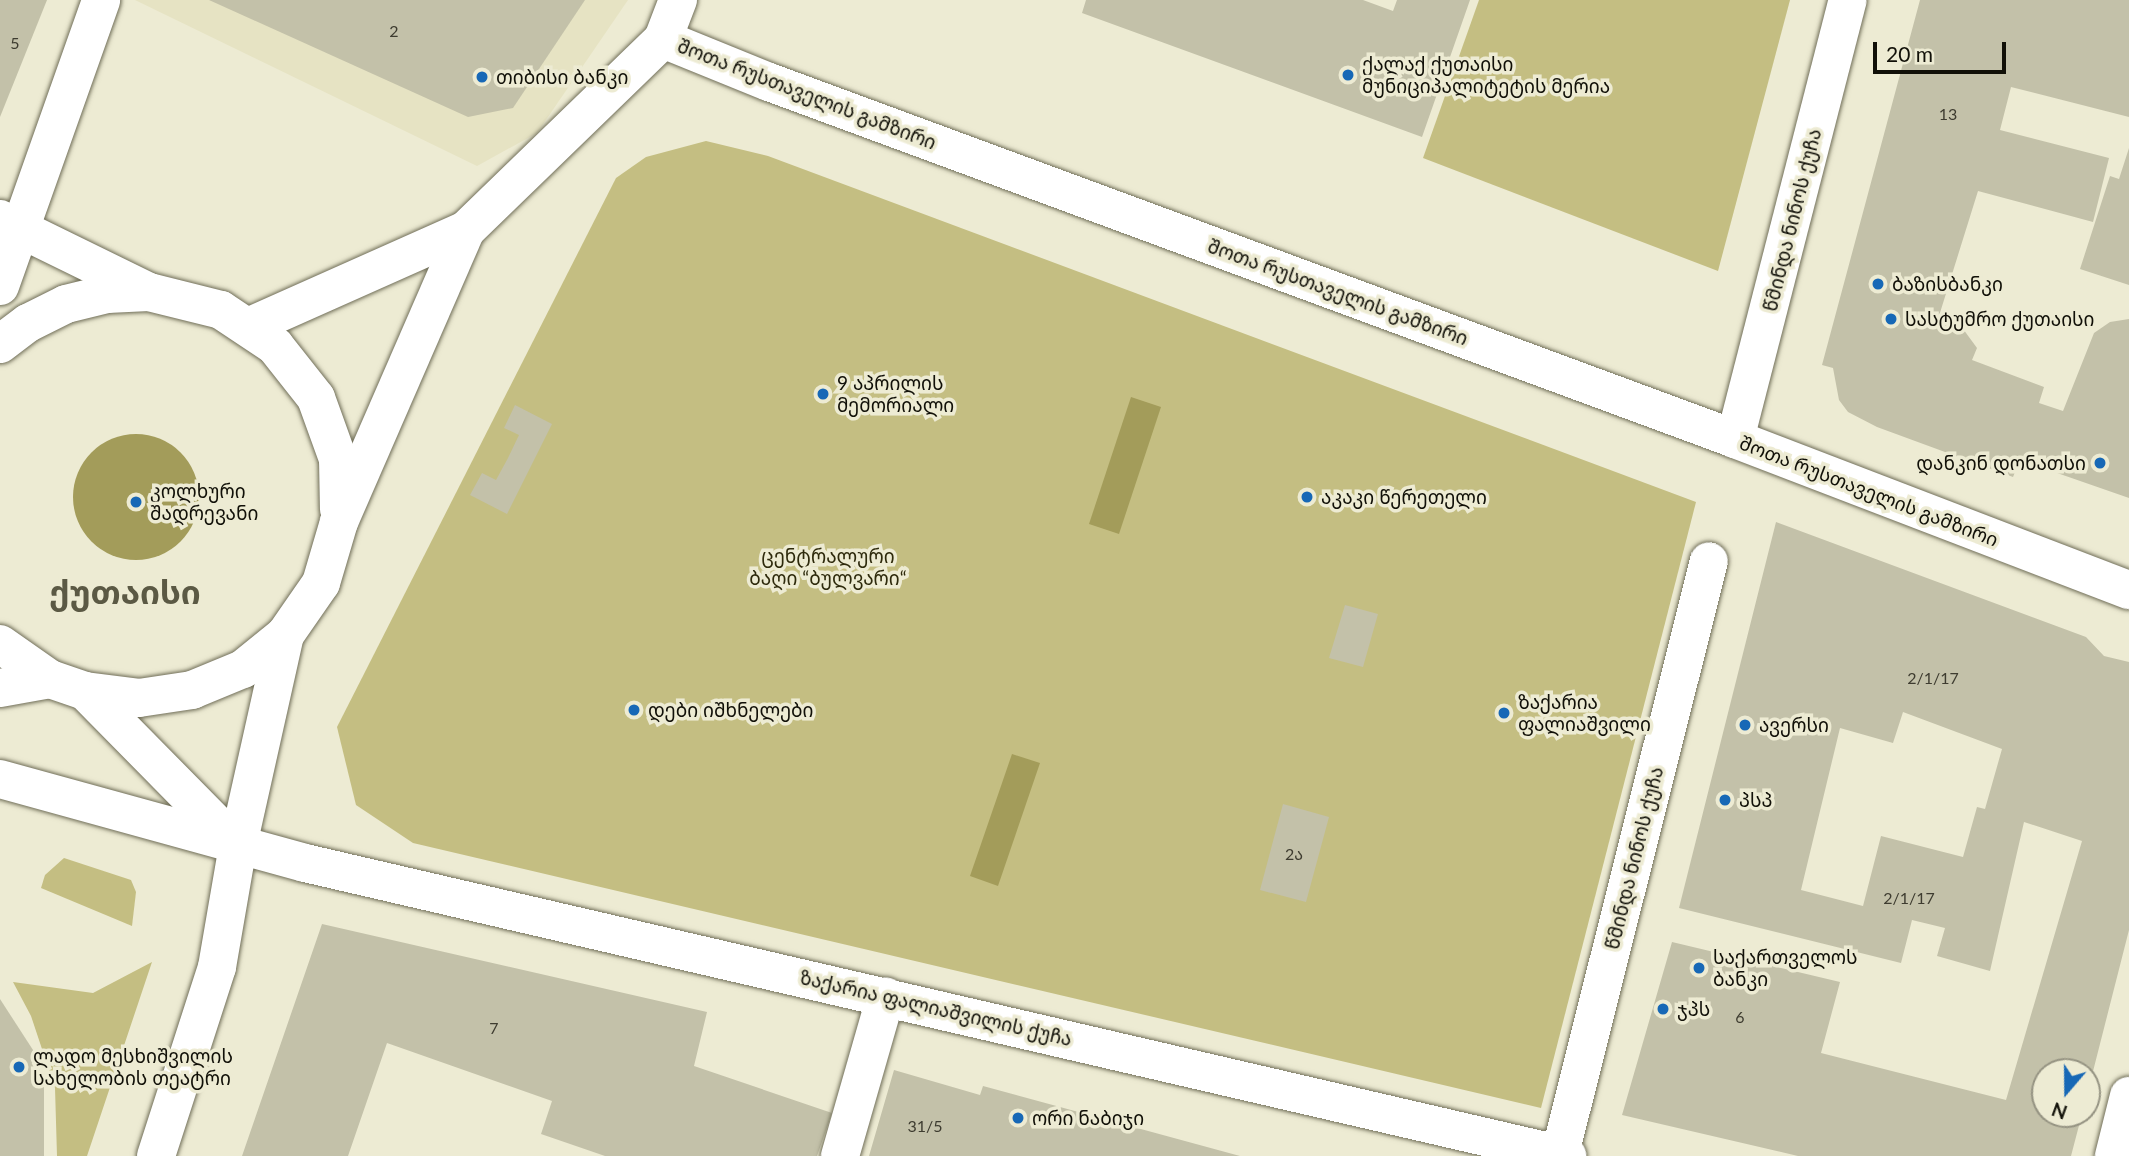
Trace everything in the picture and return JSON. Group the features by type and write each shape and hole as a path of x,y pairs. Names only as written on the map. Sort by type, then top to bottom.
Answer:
{"main road":[{"path":"663,38 678,0"},
{"name":"წმინდა ნინოს ქუჩა","path":"1735,439 1848,0"},
{"path":"0,286 10,223 95,15"},
{"name":"შოთა რუსთაველის გამზირი","path":"466,230 577,127 663,38 781,87 1735,439 2129,590"},
{"path":"10,223 149,292"},
{"path":"250,326 466,230"},
{"path":"0,688 67,685 139,698 192,690 243,669 285,635 321,583 339,522 466,230"},
{"path":"0,344 28,323 66,304 107,294 149,292 191,299 250,326 290,362 316,398 338,460 339,522"},
{"name":"წმინდა ნინოს ქუჩა","path":"1562,1155 1709,561"},
{"path":"156,1156 217,967 238,845 285,635"},
{"path":"0,644 67,685 238,845"},
{"name":"ზაქარია ფალიაშვილის ქუჩა","path":"0,779 305,863 1562,1155"},
{"path":"840,1156 886,996"},
{"path":"2113,1156 2129,1096"}],"shaded area":[{"path":"135,0 628,0 537,133 477,166"},
{"path":"1131,397 1161,407 1119,534 1089,524"},
{"name":"კოლხური შადრევანი","path":"136,434 160,438 181,452 195,473 199,497 195,521 181,542 160,556 136,560 112,556 91,542 77,521 73,497 77,473 91,452 112,438"},
{"path":"1012,754 1040,763 998,886 970,876"}],"green space":[{"path":"1479,0 1790,0 1718,271 1423,158"},
{"name":"ცენტრალური ბაღი “ბულვარი“","path":"706,141 768,156 1696,502 1541,1108 413,843 356,805 337,727 616,178 646,157"},
{"path":"64,858 131,880 136,892 132,926 41,888 45,875"},
{"path":"152,962 87,1156 57,1156 55,1088 31,1016 13,982 93,993"}],"building":[{"path":"0,0 47,0 0,117"},
{"path":"209,0 585,0 513,108 468,117"},
{"name":"ქალაქ ქუთაისი მუნიციპალიტეტის მერია","path":"1086,0 1363,0 1393,11 1397,0 1470,0 1422,137 1082,13"},
{"path":"1920,0 2129,0 2129,117 2011,87 2000,130 2109,158 2093,222 1978,191 1939,316 1958,322 1977,348 1972,360 2044,387 2039,403 2063,411 2094,333 2110,322 2129,319 2129,498 2020,460 2013,477 1877,427 1848,412 1839,400 1833,368 1822,365"},
{"path":"2129,148 2129,285 2080,269 2110,176 2119,179"},
{"path":"515,405 552,424 507,514 470,495 482,473 496,480 508,458 519,435 504,428"},
{"path":"1776,522 2086,637 2104,656 2129,662 2129,930 2096,1058 2031,1058 2031,1128 2078,1128 2071,1156 1798,1156 1622,1115 1672,942 1840,982 1821,1053 2006,1100 2082,841 2024,822 1990,971 1937,956 1945,928 1912,920 1901,963 1679,908","holes":["1903,712 2002,749 1985,809 1977,807 1963,857 1881,836 1863,906 1801,890 1840,728 1893,743"]},
{"path":"1345,605 1378,614 1363,667 1329,658"},
{"path":"1283,804 1329,817 1306,902 1260,890"},
{"path":"322,924 707,1012 694,1066 832,1113 817,1156 605,1156 541,1134 552,1101 387,1043 348,1156 242,1156"},
{"name":"ლადო მესხიშვილის სახელობის თეატრი","path":"0,999 33,1050 44,1084 44,1156 0,1156"},
{"path":"894,1070 980,1095 983,1086 1240,1156 869,1156"}],"place":[{"name":"ქალაქ ქუთაისი მუნიციპალიტეტის მერია","path":"1348,75"},
{"name":"თიბისი ბანკი","path":"482,77"},
{"name":"ბაზისბანკი","path":"1878,284"},
{"name":"სასტუმრო ქუთაისი","path":"1891,319"},
{"name":"9 აპრილის მემორიალი","path":"823,394"},
{"name":"დანკინ დონათსი","path":"2100,463"},
{"name":"აკაკი წერეთელი","path":"1307,497"},
{"name":"კოლხური შადრევანი","path":"136,502"},
{"name":"დები იშხნელები","path":"634,710"},
{"name":"ზაქარია ფალიაშვილი","path":"1504,713"},
{"name":"ავერსი","path":"1745,725"},
{"name":"პსპ","path":"1725,800"},
{"name":"საქართველოს ბანკი","path":"1699,968"},
{"name":"ჯპს","path":"1663,1009"},
{"name":"ლადო მესხიშვილის სახელობის თეატრი","path":"19,1067"},
{"name":"ორი ნაბიჯი","path":"1018,1118"}],"district":[{"name":"ქუთაისი","path":"125,592"}]}
